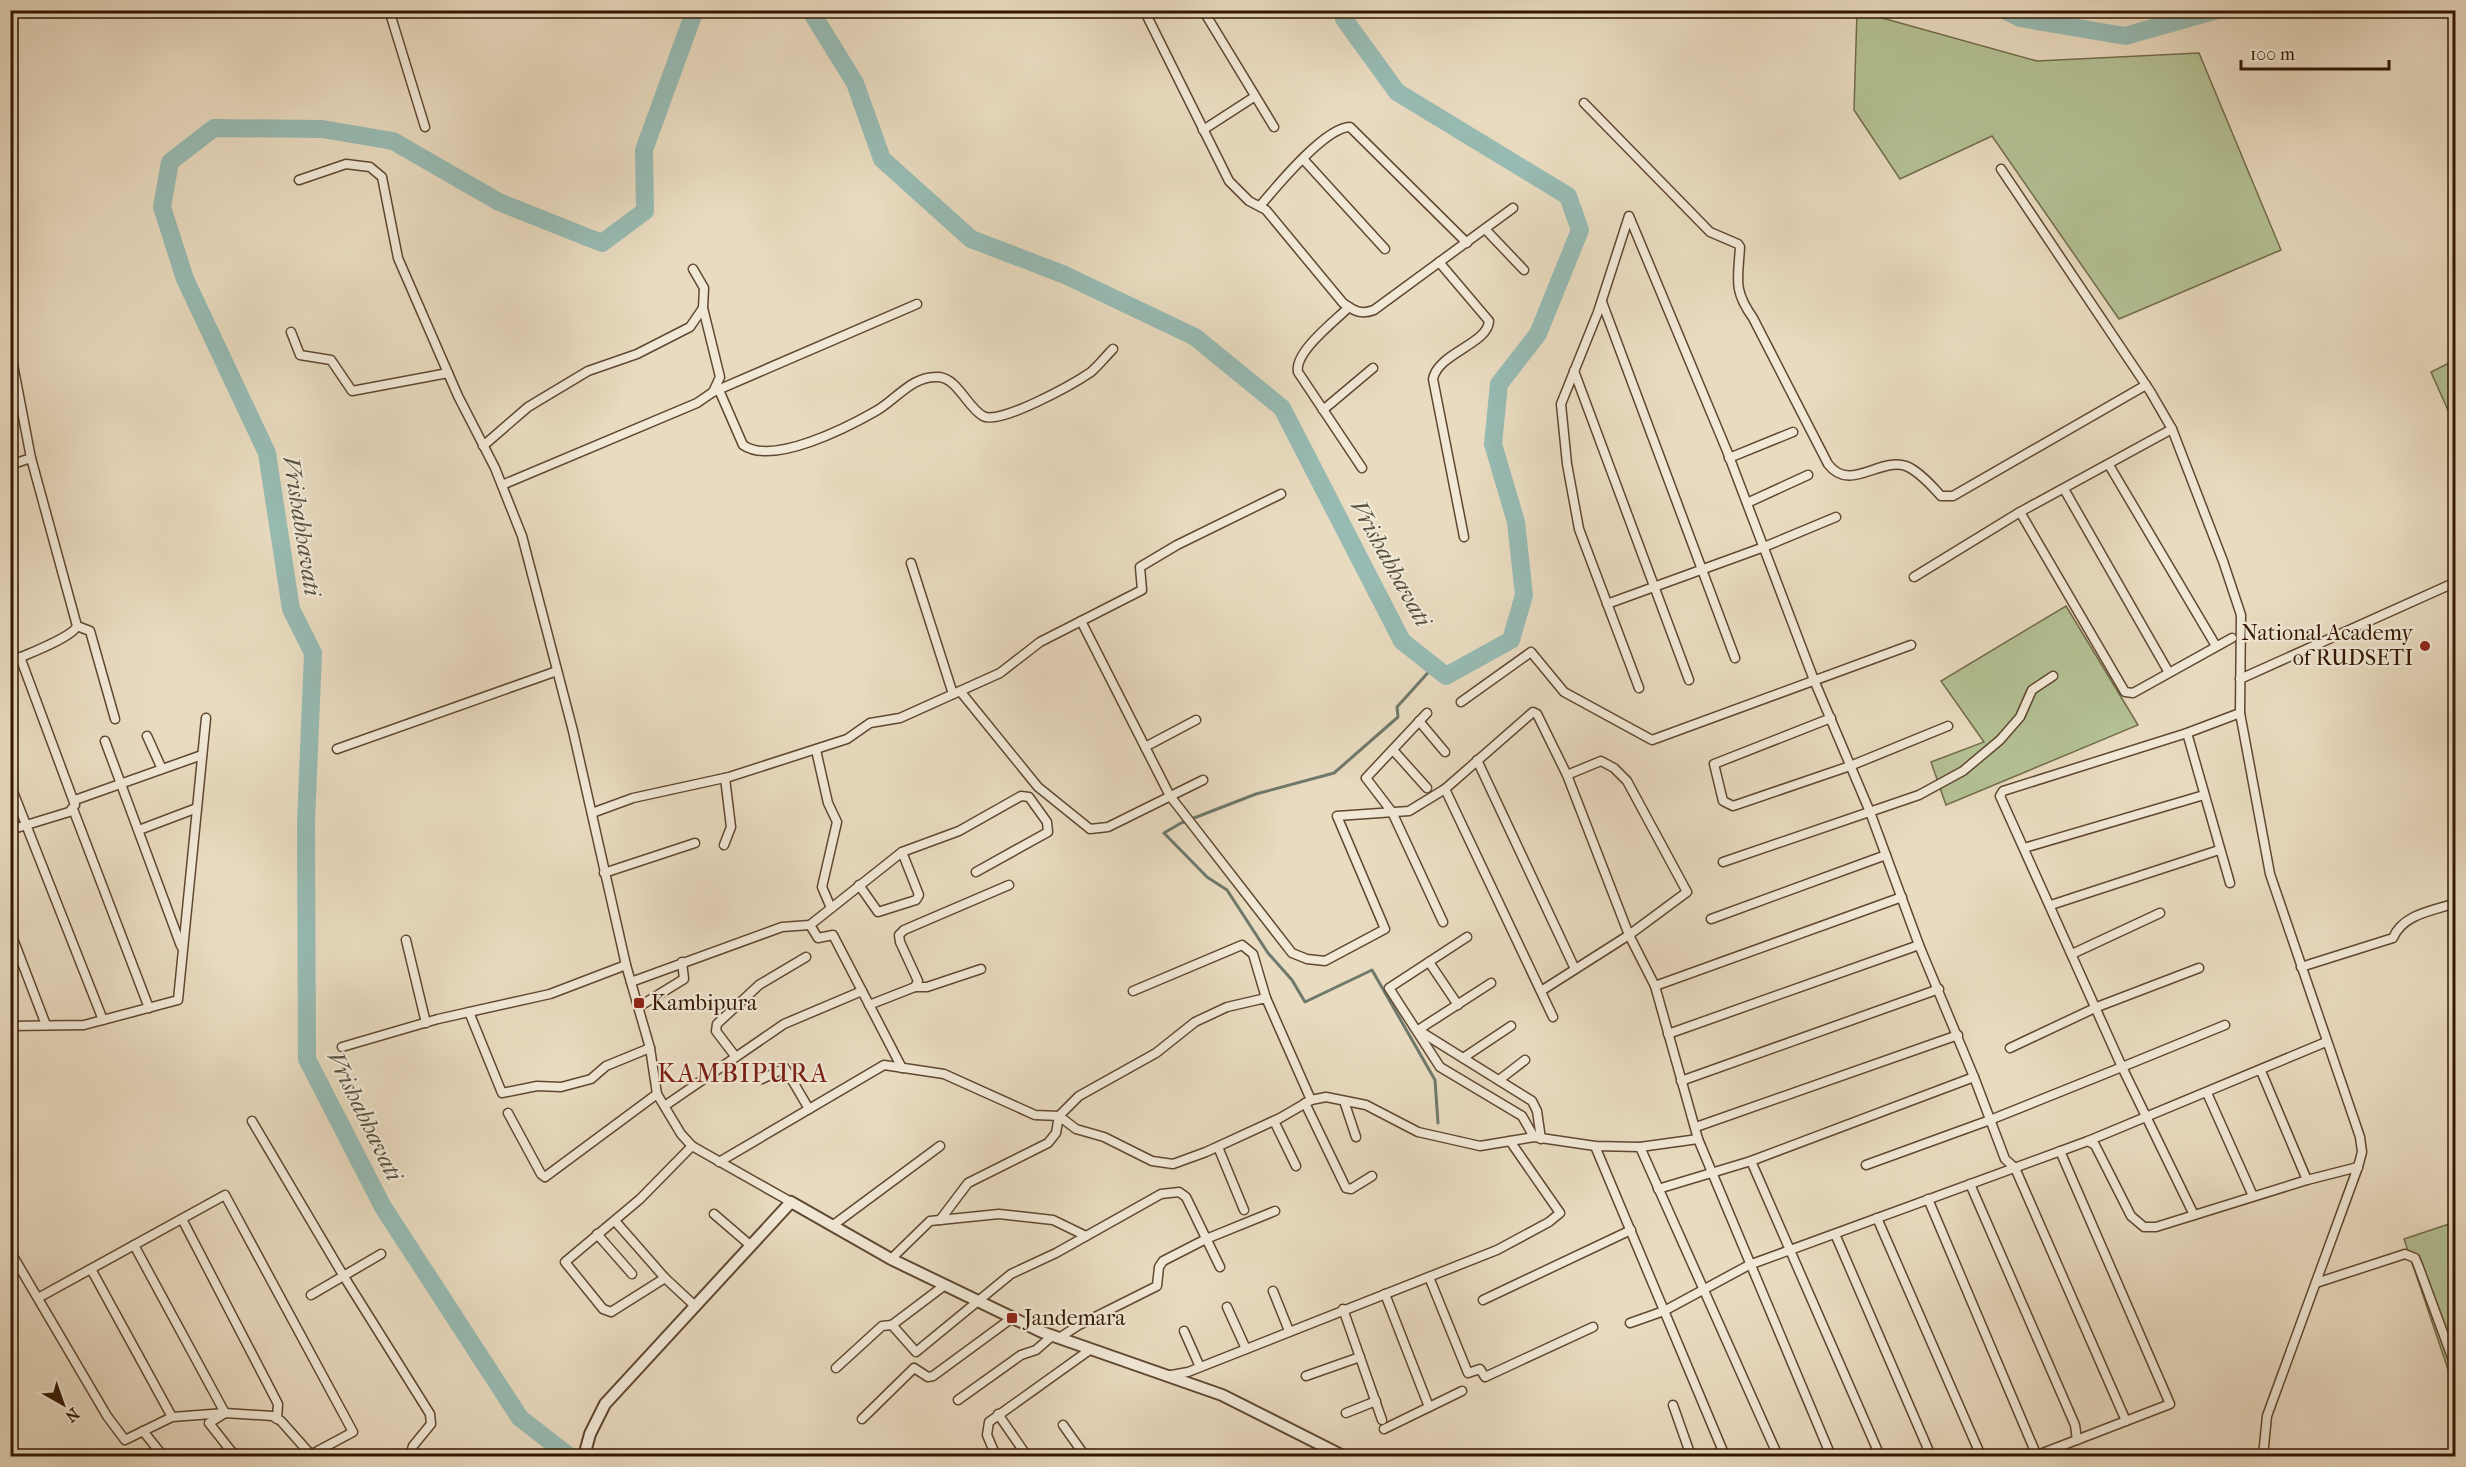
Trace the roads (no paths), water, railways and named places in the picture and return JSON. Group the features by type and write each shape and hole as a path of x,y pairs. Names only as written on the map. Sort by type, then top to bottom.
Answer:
{"street":[{"path":"389,10 424,127"},
{"path":"1144,10 1229,181 1249,201 1266,210 1349,307 1366,313 1374,310 1513,208"},
{"path":"1203,10 1274,127"},
{"path":"1203,130 1254,97"},
{"path":"1584,103 1710,232 1738,244 1740,247 1737,292 1740,300 1753,318 1828,464 1839,475 1848,477 1897,465 1906,466 1941,496 1953,496 2146,385"},
{"path":"1260,206 1304,159 1332,134 1343,127 1350,127 1467,243"},
{"path":"1304,159 1384,249"},
{"path":"299,180 346,164 370,167 380,174 398,258 448,373 502,484 522,536 592,813 626,965 640,1006 650,1048 657,1094 666,1105 681,1134 692,1146 832,1226 1012,1318 1056,1337 1222,1395 1342,1456"},
{"path":"2001,169 2146,385 2172,429 2223,561 2241,615 2240,713 2270,874 2326,1042 2361,1137 2362,1152 2358,1167 2267,1416 2263,1456"},
{"path":"1639,688 1579,530 1567,464 1562,404 1601,302 1629,216 1747,502 1814,680 1870,812 1919,945 1958,1035 2005,1159 2015,1168 2126,1421"},
{"path":"1485,229 1524,270"},
{"path":"1439,262 1489,321 1484,333 1438,366 1433,379 1464,537"},
{"path":"693,269 704,288 703,308 720,377 716,391 743,445 750,450 787,448 808,444 878,410 903,388 938,377 947,380 956,388 974,410 985,418 993,418 1019,409 1076,382 1093,370 1113,349"},
{"path":"1601,302 1735,658"},
{"path":"502,484 697,403 716,391 917,304"},
{"path":"1349,307 1305,350 1297,366 1362,468"},
{"path":"483,446 528,407 588,371 637,354 690,327 703,308"},
{"path":"291,332 300,355 331,360 352,391 448,373"},
{"path":"10,349 31,458 77,626 64,637 10,662"},
{"path":"1323,410 1373,368"},
{"path":"1574,371 1689,680"},
{"path":"1914,577 2020,512 2172,429"},
{"path":"1729,458 1793,432"},
{"path":"10,465 31,458"},
{"path":"2109,465 2216,646"},
{"path":"1747,502 1808,475"},
{"path":"2064,489 2168,671"},
{"path":"592,813 633,798 725,778 816,750 849,738 870,723 900,718 1000,673 1037,644 1143,589 1140,567 1177,545 1281,494"},
{"path":"2020,512 2125,692 2133,693 2168,671 2232,639"},
{"path":"1607,604 1764,547 1836,517"},
{"path":"911,563 957,692 1038,787 1090,829 1108,827 1203,780"},
{"path":"2240,679 2456,582"},
{"path":"1081,621 1170,796 1292,953 1307,959 1325,961 1385,929 1337,816 1409,811 1445,789 1533,712 1537,714 1567,775 1629,935 1655,986 1698,1139 1831,1456"},
{"path":"77,626 90,631 115,719"},
{"path":"1461,702 1531,652 1564,692 1652,740 1911,645"},
{"path":"20,657 149,1008"},
{"path":"337,749 557,671"},
{"path":"1723,862 1919,795 1963,771 2000,741 2020,717 2032,690 2053,676"},
{"path":"1427,713 1366,778 1392,812 1443,922"},
{"path":"2193,1215 2122,1067 2097,1007 2000,796 2003,791 2187,733 2240,713"},
{"path":"10,1026 84,1025 178,1000 206,718"},
{"path":"1831,718 1714,764 1724,801 1733,806 1851,766 1948,726"},
{"path":"1145,747 1196,720"},
{"path":"1419,722 1445,752"},
{"path":"2187,733 2230,883"},
{"path":"147,736 162,769"},
{"path":"105,741 183,950"},
{"path":"816,750 828,803 837,822 822,887 831,908"},
{"path":"1393,750 1427,788"},
{"path":"10,830 122,784 202,755"},
{"path":"1477,760 1575,969"},
{"path":"1541,991 1629,935 1688,892 1627,781 1614,768 1601,762 1567,775"},
{"path":"724,845 731,827 725,778"},
{"path":"10,784 28,824 103,1020"},
{"path":"1445,789 1553,1017"},
{"path":"2024,848 2204,795"},
{"path":"631,982 791,924 810,925 902,852 958,831 1021,796 1029,797 1047,822 1048,832 976,872"},
{"path":"139,830 197,808"},
{"path":"604,873 695,843"},
{"path":"2051,905 2219,850"},
{"path":"859,885 878,912 916,900 919,895 902,852"},
{"path":"1711,919 1886,855"},
{"path":"915,987 918,981 899,936 904,930 1009,885"},
{"path":"1655,986 1902,897"},
{"path":"2301,967 2393,938 2398,926 2407,920 2456,903"},
{"path":"2072,954 2160,913"},
{"path":"810,925 818,938 833,934 902,1068"},
{"path":"10,931 46,1026"},
{"path":"1467,937 1389,988 1440,1067 1522,1116 1537,1138"},
{"path":"406,940 426,1023"},
{"path":"1133,991 1242,945 1253,954 1266,998 1346,1188 1351,1189 1372,1176"},
{"path":"1668,1034 1919,945"},
{"path":"735,1056 716,1031 717,1024 759,985 806,957"},
{"path":"640,1006 684,980 682,962"},
{"path":"1429,962 1458,1005"},
{"path":"342,1047 469,1012 550,994 626,965"},
{"path":"2010,1048 2097,1007 2199,968"},
{"path":"869,1005 915,987 927,987 981,969"},
{"path":"1418,1030 1491,983"},
{"path":"1681,1081 1939,989"},
{"path":"666,1105 784,1024 862,991"},
{"path":"940,1220 968,1183 1048,1143 1056,1133 1059,1116 1079,1096 1156,1053 1190,1025 1222,1008 1266,998"},
{"path":"469,1012 502,1093 537,1086 561,1087 591,1079 606,1066 650,1048"},
{"path":"1866,1165 1990,1120 2225,1025"},
{"path":"1463,1058 1511,1026"},
{"path":"1418,1030 1532,1101 1537,1111 1537,1138"},
{"path":"1695,1127 1958,1035"},
{"path":"1630,1323 1664,1311 1749,1265 2088,1141 2261,1071 2326,1042"},
{"path":"1499,1080 1525,1060"},
{"path":"719,1162 884,1065 944,1074 1035,1115 1059,1116 1076,1129 1104,1137 1152,1161 1173,1164 1218,1147 1308,1102 1326,1097 1366,1105 1418,1132 1480,1146 1537,1138 1595,1146 1640,1146 1698,1139"},
{"path":"762,1079 785,1068 809,1109"},
{"path":"2261,1071 2307,1180"},
{"path":"1658,1189 1751,1161 1974,1077"},
{"path":"2207,1093 2253,1196"},
{"path":"508,1113 541,1174 545,1177 657,1094"},
{"path":"1344,1101 1356,1137"},
{"path":"252,1121 343,1275 430,1414 431,1424 413,1446 410,1456"},
{"path":"1274,1121 1296,1166"},
{"path":"1166,1376 1200,1367 1342,1309 1497,1250 1549,1222 1560,1213 1510,1141"},
{"path":"2088,1141 2095,1145 2137,1223 2156,1227 2253,1196 2358,1167"},
{"path":"665,1278 615,1311 607,1311 565,1262 615,1221 664,1176 692,1146"},
{"path":"832,1226 940,1146"},
{"path":"1595,1146 1725,1456"},
{"path":"1640,1146 1778,1456"},
{"path":"1218,1147 1244,1210"},
{"path":"1928,1200 2036,1456 2170,1404 2060,1151"},
{"path":"1751,1161 1880,1456"},
{"path":"1970,1184 2075,1425 2077,1440"},
{"path":"892,1325 918,1352 1011,1274 1161,1194 1179,1192 1186,1197 1220,1267"},
{"path":"10,1251 106,1416 125,1440 172,1417 225,1413 277,1419 311,1456 353,1432 225,1195 38,1298"},
{"path":"585,1456 590,1434 605,1404 790,1202"},
{"path":"958,1400 1021,1355 1036,1350 1076,1326 1157,1286 1161,1264 1206,1239 1275,1211"},
{"path":"714,1214 750,1245"},
{"path":"891,1258 924,1224 940,1220 995,1214 1029,1217 1056,1221 1086,1236"},
{"path":"1878,1218 1981,1456"},
{"path":"182,1219 278,1404 277,1419"},
{"path":"615,1221 665,1278 694,1305"},
{"path":"1483,1300 1631,1230"},
{"path":"597,1234 632,1274"},
{"path":"1835,1234 1931,1456"},
{"path":"134,1245 225,1413"},
{"path":"311,1295 381,1254"},
{"path":"2316,1283 2405,1254 2410,1255 2418,1265 2456,1368"},
{"path":"91,1269 172,1417"},
{"path":"1429,1277 1468,1373 1480,1369 1485,1377 1593,1327"},
{"path":"836,1368 882,1326 892,1325 945,1285"},
{"path":"1273,1291 1289,1331"},
{"path":"1385,1294 1429,1407"},
{"path":"1227,1307 1246,1349"},
{"path":"1342,1309 1383,1425 1462,1391"},
{"path":"862,1419 914,1368 918,1368 928,1377 933,1376 1012,1318"},
{"path":"1184,1331 1200,1367"},
{"path":"996,1456 986,1427 998,1414 1091,1349"},
{"path":"1306,1376 1360,1357"},
{"path":"1346,1413 1376,1401"},
{"path":"1673,1405 1691,1456"},
{"path":"225,1413 208,1423 235,1456"},
{"path":"998,1414 1027,1456"},
{"path":"1064,1425 1085,1456"},
{"path":"143,1431 163,1456"}],"waterway":[{"name":"Vrishabhavati","path":"569,1456 520,1418 383,1207 307,1059 306,822 313,653 291,609 267,453 185,279 162,207 170,162 214,128 322,129 393,141 499,202 602,243 645,211 644,150 695,10"},
{"name":"Vrishabhavati","path":"810,10 855,83 882,159 971,239 1065,275 1195,337 1282,408 1402,641 1446,676 1511,640 1524,595 1516,522 1493,444 1499,384 1538,334 1580,230 1568,196 1397,92 1344,19 1345,10"},
{"name":"Vrishabhavati","path":"2004,10 2020,18 2125,36 2217,10"},
{"path":"1434,666 1397,707 1398,717 1334,773 1256,794 1181,823 1164,833 1207,877 1227,890 1268,953 1292,980 1305,1002 1372,970 1435,1080 1438,1123"}],"place":[{"name":"National Academy of RUDSETI","path":"2425,646"},
{"name":"Kambipura","path":"639,1003"},
{"name":"Jandemara","path":"1012,1318"}],"district":[{"name":"KAMBIPURA","path":"743,1073"}]}
